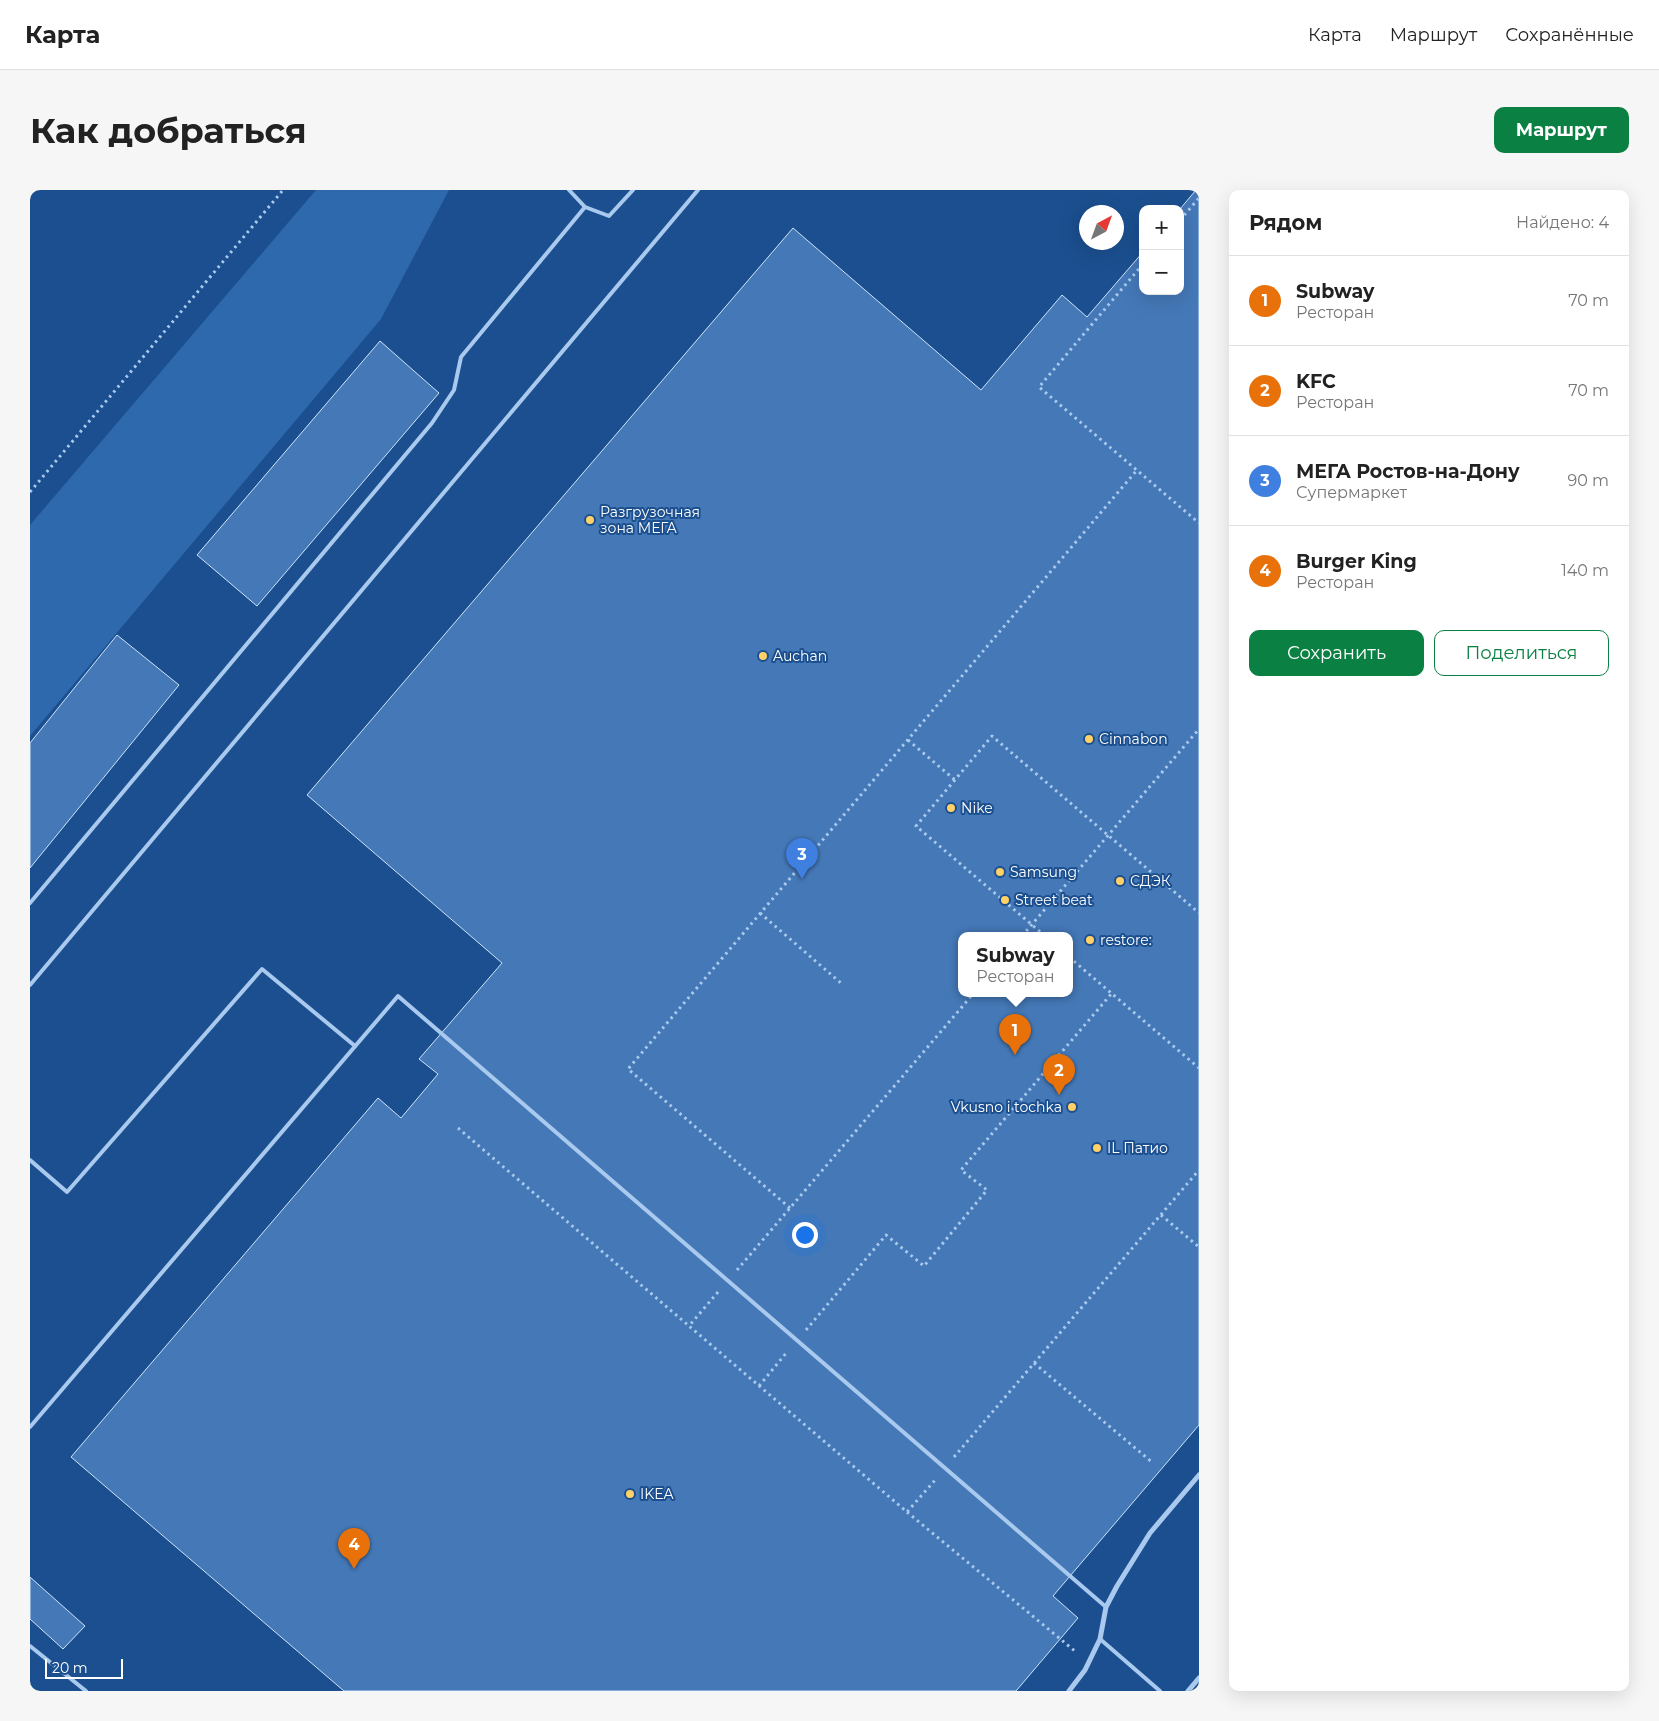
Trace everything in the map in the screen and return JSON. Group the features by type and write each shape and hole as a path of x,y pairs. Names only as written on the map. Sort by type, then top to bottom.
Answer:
{"street":[{"path":"1069,1691 1089,1663 1100,1639 1106,1607 1117,1586 1150,1534 1199,1475"},
{"path":"1188,1691 1199,1678"}],"lane":[{"path":"568,190 585,207 609,216 633,190"},
{"path":"30,985 698,190"},
{"path":"30,903 432,423 454,390 461,357 585,207"},
{"path":"30,1160 67,1192 262,969 355,1046"},
{"path":"30,1427 398,996 1106,1607"},
{"path":"1100,1639 1160,1691"},
{"path":"30,1646 86,1691"}],"path":[{"path":"30,492 283,190"},
{"path":"1184,215 1199,198"},
{"path":"1139,269 1039,387 1199,523"},
{"path":"790,1208 628,1069 1137,470"},
{"path":"1025,932 1199,729"},
{"path":"1040,932 916,826 992,736 1199,912"},
{"path":"908,740 955,780"},
{"path":"760,914 842,984"},
{"path":"1073,960 1199,1068"},
{"path":"803,1333 886,1235 924,1266 987,1190 962,1170 1112,993"},
{"path":"733,1274 969,997"},
{"path":"458,1128 907,1512 1089,1663"},
{"path":"952,1460 1199,1170"},
{"path":"1160,1215 1199,1248"},
{"path":"689,1326 720,1289"},
{"path":"759,1386 790,1348"},
{"path":"1034,1363 1153,1463"},
{"path":"907,1512 939,1475"}],"shaded area":[{"path":"316,190 449,190 381,319 30,736 30,525"}],"building":[{"path":"1196,190 1199,190 1199,1425 1053,1596 1078,1618 1016,1691 344,1691 71,1457 378,1098 401,1118 438,1074 419,1059 502,963 307,795 793,228 981,390 1062,295 1087,317 1139,257 1139,295 1184,295 1183,205"},
{"path":"380,341 439,393 257,606 197,555"},
{"path":"117,635 179,685 30,868 30,743"},
{"path":"30,1577 85,1626 63,1649 30,1619"}],"place":[{"name":"Разгрузочная зона МЕГА","path":"590,520"},
{"name":"Auchan","path":"763,656"},
{"name":"Cinnabon","path":"1089,739"},
{"name":"Nike","path":"951,808"},
{"name":"Samsung","path":"1000,872"},
{"name":"МЕГА Ростов-на-Дону","path":"802,879"},
{"name":"СДЭК","path":"1120,881"},
{"name":"Street beat","path":"1005,900"},
{"name":"restore:","path":"1090,940"},
{"name":"Subway","path":"1015,1055"},
{"name":"KFC","path":"1059,1095"},
{"name":"Vkusno i tochka","path":"1072,1107"},
{"name":"IL Патио","path":"1097,1148"},
{"name":"IKEA","path":"630,1494"},
{"name":"Burger King","path":"354,1569"}]}
